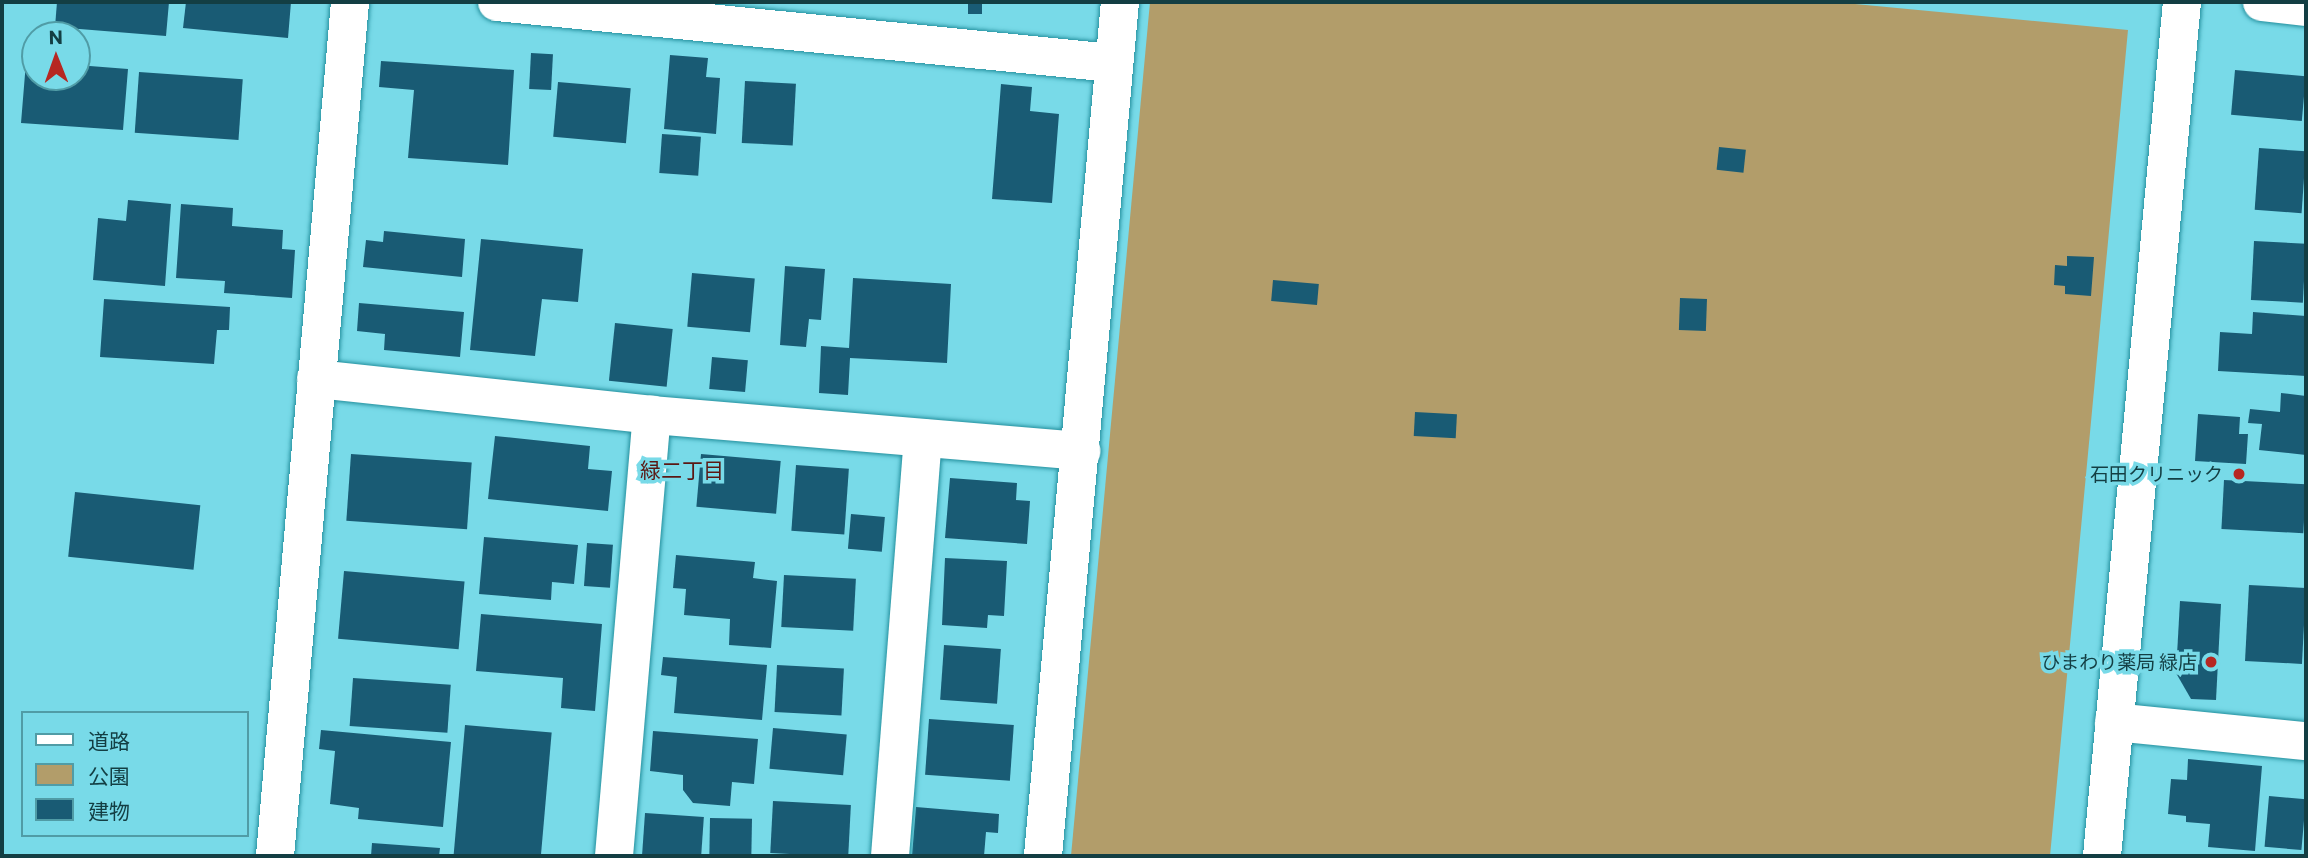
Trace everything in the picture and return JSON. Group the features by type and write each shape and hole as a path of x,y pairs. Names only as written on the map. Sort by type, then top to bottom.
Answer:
{"street":[{"path":"275,856 350,2"},
{"path":"497,2 1113,63"},
{"path":"1043,856 1120,2"},
{"path":"2102,856 2182,2"},
{"path":"2262,2 2306,7"},
{"path":"316,380 652,415 1081,451"},
{"path":"614,856 652,415"},
{"path":"890,856 923,438"},
{"path":"2114,722 2306,741"}],"green space":[{"path":"1150,2 1834,2 2128,30 2050,856 1071,856"}],"building":[{"path":"57,2 169,2 166,36 91,30 91,21 55,21"},
{"path":"186,2 291,2 288,38 183,28"},
{"path":"968,2 982,2 982,14 968,14"},
{"path":"531,53 553,54 551,90 529,89"},
{"path":"670,55 708,58 706,77 720,78 716,134 664,129"},
{"path":"381,61 514,70 508,165 408,158 414,90 379,87"},
{"path":"91,66 128,69 123,130 21,123 24,91 91,91"},
{"path":"2235,70 2306,76 2302,121 2231,115"},
{"path":"139,72 243,79 238,140 135,133"},
{"path":"745,81 796,84 793,146 742,143"},
{"path":"558,82 631,88 626,143 553,137"},
{"path":"1001,84 1032,87 1030,111 1059,114 1052,203 992,199"},
{"path":"662,134 701,137 698,176 659,173"},
{"path":"1719,147 1746,150 1743,173 1717,170"},
{"path":"2259,148 2306,151 2302,213 2255,210"},
{"path":"128,200 171,204 165,286 93,280 98,218 126,221"},
{"path":"181,204 233,208 232,226 283,230 282,249 295,250 292,298 224,293 225,281 176,278"},
{"path":"384,231 465,239 462,277 363,267 366,240 383,242"},
{"path":"481,239 583,249 578,302 542,299 535,356 470,350"},
{"path":"2254,241 2306,244 2303,303 2251,300"},
{"path":"2067,256 2094,257 2091,296 2065,294 2065,286 2054,285 2055,265 2067,266"},
{"path":"785,266 825,269 821,320 809,319 806,347 780,345"},
{"path":"692,273 755,278 750,332 687,327"},
{"path":"853,278 951,284 947,363 850,358 848,395 819,393 821,346 849,348"},
{"path":"1273,280 1319,284 1317,305 1271,301"},
{"path":"1680,298 1707,299 1706,331 1679,330"},
{"path":"104,299 230,307 229,330 217,330 214,364 100,357"},
{"path":"359,303 464,312 460,357 384,350 385,334 357,331"},
{"path":"2253,312 2306,316 2306,376 2218,371 2220,332 2252,334"},
{"path":"615,323 673,329 667,387 609,381"},
{"path":"712,357 748,360 745,392 709,389"},
{"path":"2281,393 2306,396 2306,455 2259,450 2262,424 2248,423 2250,409 2280,412"},
{"path":"1415,412 1457,414 1456,438 1414,436"},
{"path":"2198,414 2240,417 2239,434 2248,434 2246,464 2195,461"},
{"path":"495,436 590,446 588,469 612,471 608,511 488,499"},
{"path":"351,454 472,462 467,529 346,521"},
{"path":"701,454 781,461 776,514 696,507"},
{"path":"796,465 849,469 844,535 791,531"},
{"path":"950,478 1017,483 1016,500 1030,501 1027,544 945,538"},
{"path":"2224,480 2306,484 2303,533 2221,529"},
{"path":"75,492 200,505 194,570 68,557"},
{"path":"851,514 885,517 882,552 848,549"},
{"path":"484,537 578,545 574,584 552,582 551,600 479,594"},
{"path":"587,543 613,545 610,588 584,586"},
{"path":"676,555 755,562 753,578 777,581 771,648 729,645 730,619 684,615 686,589 673,588"},
{"path":"945,558 1007,561 1004,616 988,615 987,628 942,625"},
{"path":"344,571 465,582 459,649 338,639"},
{"path":"784,575 856,579 853,631 781,627"},
{"path":"2249,585 2306,588 2302,664 2245,661"},
{"path":"2180,601 2221,604 2216,700 2191,699 2176,673"},
{"path":"481,614 602,624 595,711 561,708 563,678 476,671"},
{"path":"944,645 1001,649 997,704 940,700"},
{"path":"663,657 767,665 762,720 674,713 677,677 661,675"},
{"path":"777,665 844,669 841,715 775,712"},
{"path":"353,678 451,685 447,733 350,726"},
{"path":"929,719 1014,725 1010,781 925,775"},
{"path":"465,725 552,733 541,856 454,856"},
{"path":"773,728 847,734 843,775 769,769"},
{"path":"321,730 451,742 443,827 358,819 359,808 330,804 335,751 319,749"},
{"path":"653,731 758,739 754,784 732,782 730,806 693,803 683,790 683,775 650,771"},
{"path":"2188,759 2262,766 2255,851 2208,847 2210,824 2186,822 2186,816 2168,814 2171,779 2187,780"},
{"path":"2269,796 2306,799 2301,850 2265,847"},
{"path":"773,801 851,805 848,856 770,853"},
{"path":"916,807 999,814 998,833 986,832 984,856 912,856"},
{"path":"645,813 704,817 701,856 642,856"},
{"path":"710,818 752,819 751,856 709,856"},
{"path":"372,843 440,848 439,856 371,856"}],"place":[{"name":"石田クリニック","path":"2239,474"},
{"name":"ひまわり薬局 緑店","path":"2211,662"}],"district":[{"name":"緑二丁目","path":"682,470"}]}
